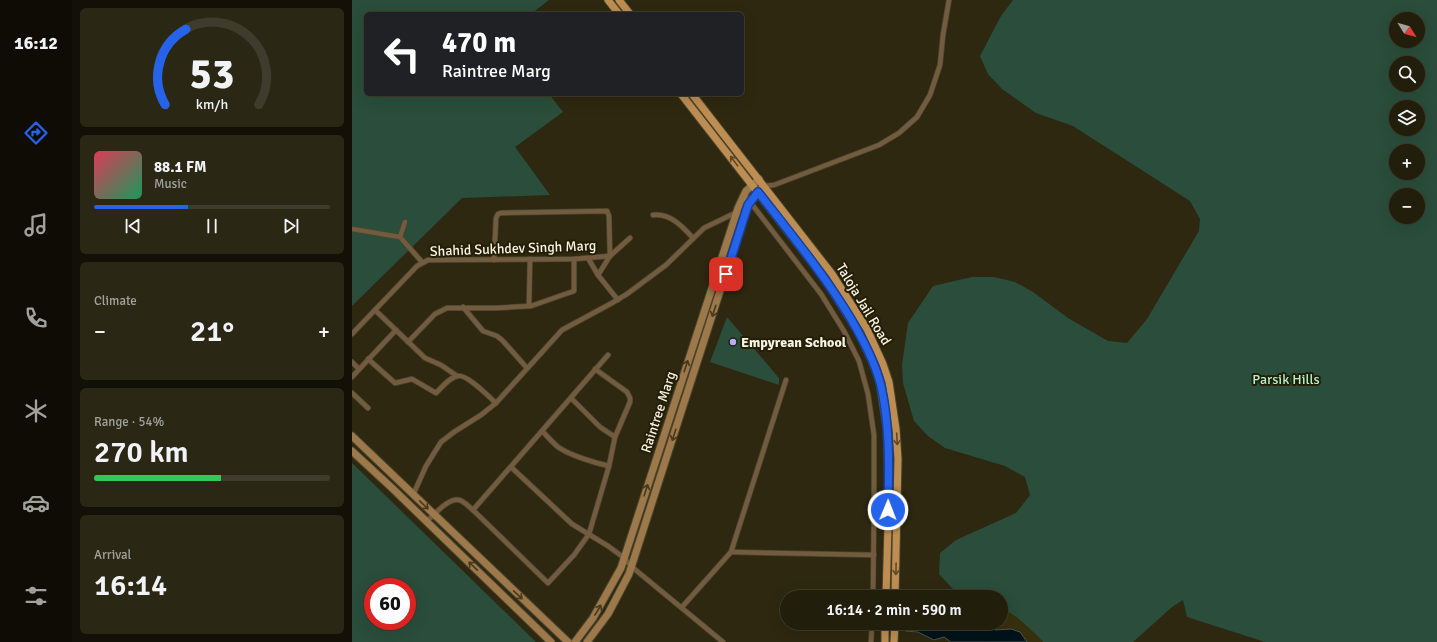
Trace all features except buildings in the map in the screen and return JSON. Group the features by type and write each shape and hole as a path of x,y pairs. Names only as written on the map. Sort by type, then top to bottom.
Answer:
{"main road":[{"path":"608,0 617,12"},
{"path":"619,0 628,12"},
{"path":"683,96 758,192"},
{"path":"694,96 764,186"},
{"name":"Raintree Marg","path":"576,642 608,593 620,568 736,213 744,194 759,179"},
{"name":"Raintree Marg","path":"587,642 608,614 632,567 637,547 745,216 750,202 764,186"},
{"name":"Taloja Jail Road","path":"764,186 821,259 849,299 876,346 889,382 896,429 898,459 895,590"},
{"name":"Taloja Jail Road","path":"758,192 810,259 834,293 859,333 875,367 882,392 888,430 889,460 886,590"},
{"path":"352,436 568,642"},
{"path":"352,451 427,521 551,642"},
{"path":"885,642 886,630"},
{"path":"894,630 894,642"}],"street":[{"path":"764,186 774,185 879,145 899,134 917,117 930,95 940,65 949,0"},
{"path":"744,194 821,294 844,331 859,361 868,394 874,435 873,590"},
{"path":"494,260 496,218 500,213 607,211 609,216 610,256"},
{"path":"413,495 426,466 441,442 450,434 481,416 496,403 526,368 562,330 618,300 677,256 692,238 708,225 721,218 736,213 745,216"},
{"path":"653,215 658,214 670,218 680,225 692,238"},
{"path":"400,237 405,222"},
{"path":"352,229 400,237 422,262"},
{"path":"598,275 610,256 630,238"},
{"name":"Shahid Sukhdev Singh Marg","path":"352,334 417,266 428,260 574,259 610,256"},
{"path":"588,258 598,275 618,300"},
{"path":"529,306 530,259"},
{"path":"408,342 439,312 447,308 497,308 529,306 574,291 574,259"},
{"path":"464,307 483,331 497,336 503,341 526,368"},
{"path":"375,310 425,358 441,365 457,376 466,378 496,403"},
{"path":"352,376 396,330"},
{"path":"473,510 608,354"},
{"path":"368,359 395,383 412,378 436,393 445,384 457,376"},
{"path":"352,362 359,369"},
{"path":"427,521 446,504 454,500 460,500 473,510 548,584 574,555 589,534 609,466 615,437 630,402 630,398 624,390 595,369"},
{"path":"682,607 732,552 786,380"},
{"path":"352,393 368,408"},
{"path":"571,398 600,427 615,437"},
{"path":"542,431 563,450 597,464 609,466"},
{"path":"511,467 572,524 623,557 632,567 723,642"},
{"path":"732,552 874,556"},
{"path":"871,642 872,630"}],"green space":[{"path":"352,0 549,0 534,12 364,12 364,96 551,96 563,112 515,147 550,195 462,198 352,306"},
{"name":"Parsik Hills","path":"1013,0 1437,0 1437,642 1265,642 1187,617 1183,600 1172,607 1133,642 1043,642 1008,612 1008,590 955,590 939,574 940,553 956,540 1016,513 1030,495 1025,477 1005,466 945,448 928,436 914,421 903,383 902,365 908,323 933,286 972,277 994,277 1015,282 1033,292 1068,318 1108,341 1127,343 1147,319 1199,231 1200,219 1190,201 1073,126 1036,113 1002,89 988,74 980,56 1001,16"},
{"path":"727,317 779,378 779,385 710,362"},
{"path":"352,463 536,642 352,642"}],"sand":[{"path":"1008,612 1043,642 1027,642 1020,632 1008,629"}],"shaded area":[{"path":"1011,629 1020,632 1027,642 951,642 944,637 934,640 918,632 905,631"}],"place":[{"name":"Empyrean School","path":"733,342"}],"route":[{"path":"726,274 748,205 758,192 825,279 859,333 875,367 885,407 888,430 888,510"}]}
